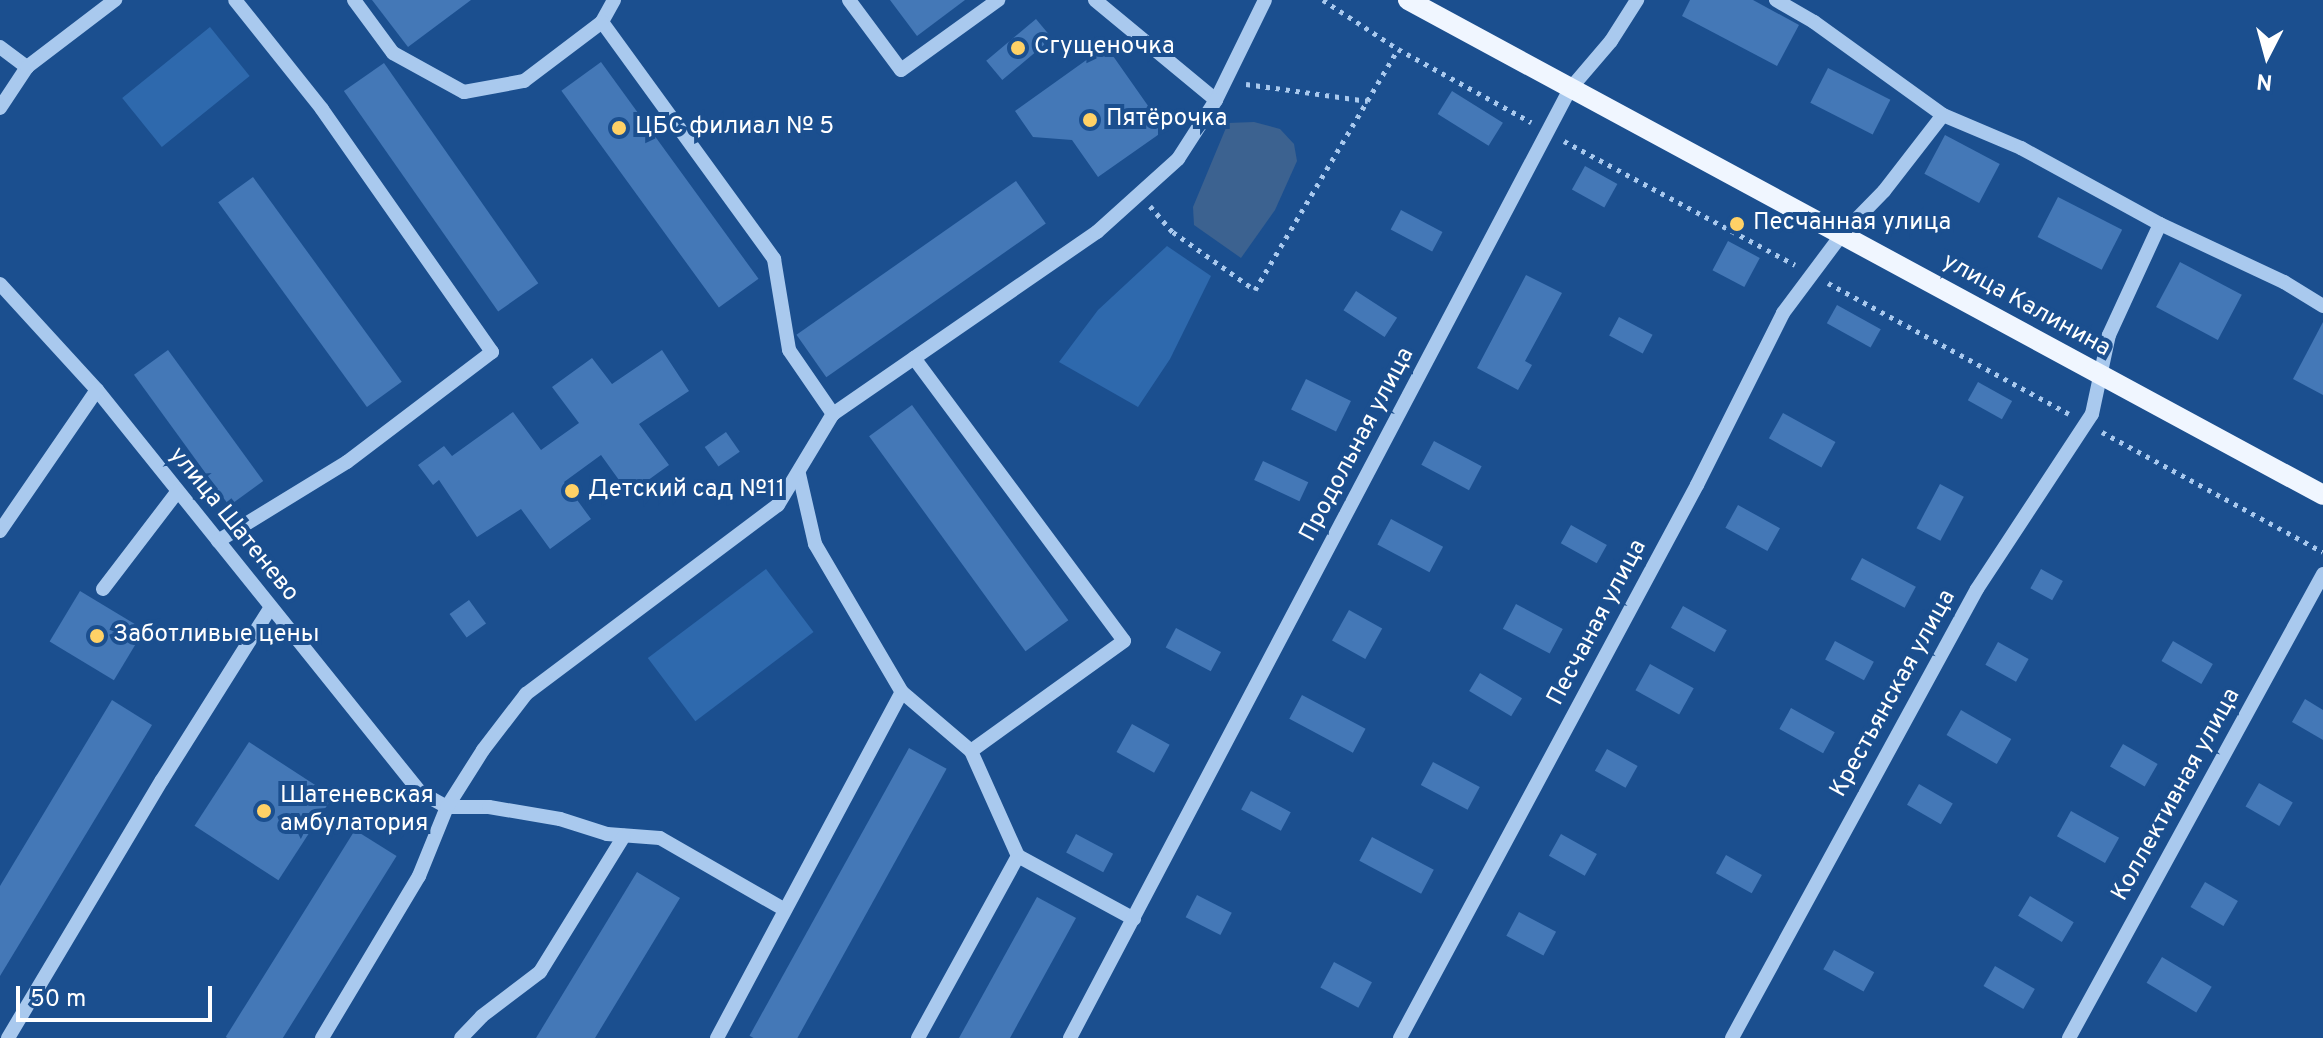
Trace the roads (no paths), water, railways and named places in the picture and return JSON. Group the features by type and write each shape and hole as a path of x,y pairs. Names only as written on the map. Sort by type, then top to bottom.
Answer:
{"main road":[{"name":"улица Калинина","path":"1408,0 2323,495"}],"street":[{"path":"0,108 27,67 115,0"},
{"path":"218,541 347,462 492,352 322,109 235,0"},
{"path":"354,0 393,53 464,92 524,81 602,22 614,0"},
{"path":"849,0 901,70 998,0"},
{"path":"1095,0 1216,100"},
{"path":"322,1038 419,876 447,807 483,750 526,694 778,505 833,414 1097,232 1178,159 1216,100 1265,0"},
{"name":"Продольная улица","path":"1070,1038 1570,89 1611,41 1637,0"},
{"path":"1776,0 1814,22 1943,115 2021,148 2160,224 2284,282 2323,306"},
{"path":"602,22 774,259 789,350 833,414"},
{"path":"0,47 27,67"},
{"name":"Песчаная улица","path":"1400,1038 1697,485 1783,313 1842,234 1884,191 1943,115"},
{"name":"Крестьянская улица","path":"1732,1038 1977,589 2092,414 2109,335 2160,224"},
{"name":"улица Шатенево","path":"0,284 97,390 420,792 447,807"},
{"path":"914,358 1124,641 971,751"},
{"path":"0,531 97,390"},
{"path":"799,474 815,544 902,692 971,751 1018,856 1134,919"},
{"path":"103,589 178,491"},
{"name":"Коллективная улица","path":"2069,1038 2323,574"},
{"path":"8,1038 162,780 271,607"},
{"path":"717,1038 902,692"},
{"path":"447,807 489,807 560,819 607,834 660,838 785,910"},
{"path":"461,1038 482,1016 540,972 624,836"},
{"path":"918,1038 1018,856"}],"place":[{"name":"Сгущеночка","path":"1018,48"},
{"name":"Пятёрочка","path":"1090,120"},
{"name":"ЦБС филиал № 5","path":"619,128"},
{"name":"Песчанная улица","path":"1737,224"},
{"name":"Детский сад №11","path":"572,491"},
{"name":"Заботливые цены","path":"97,636"},
{"name":"Шатеневская амбулатория","path":"264,811"}]}
